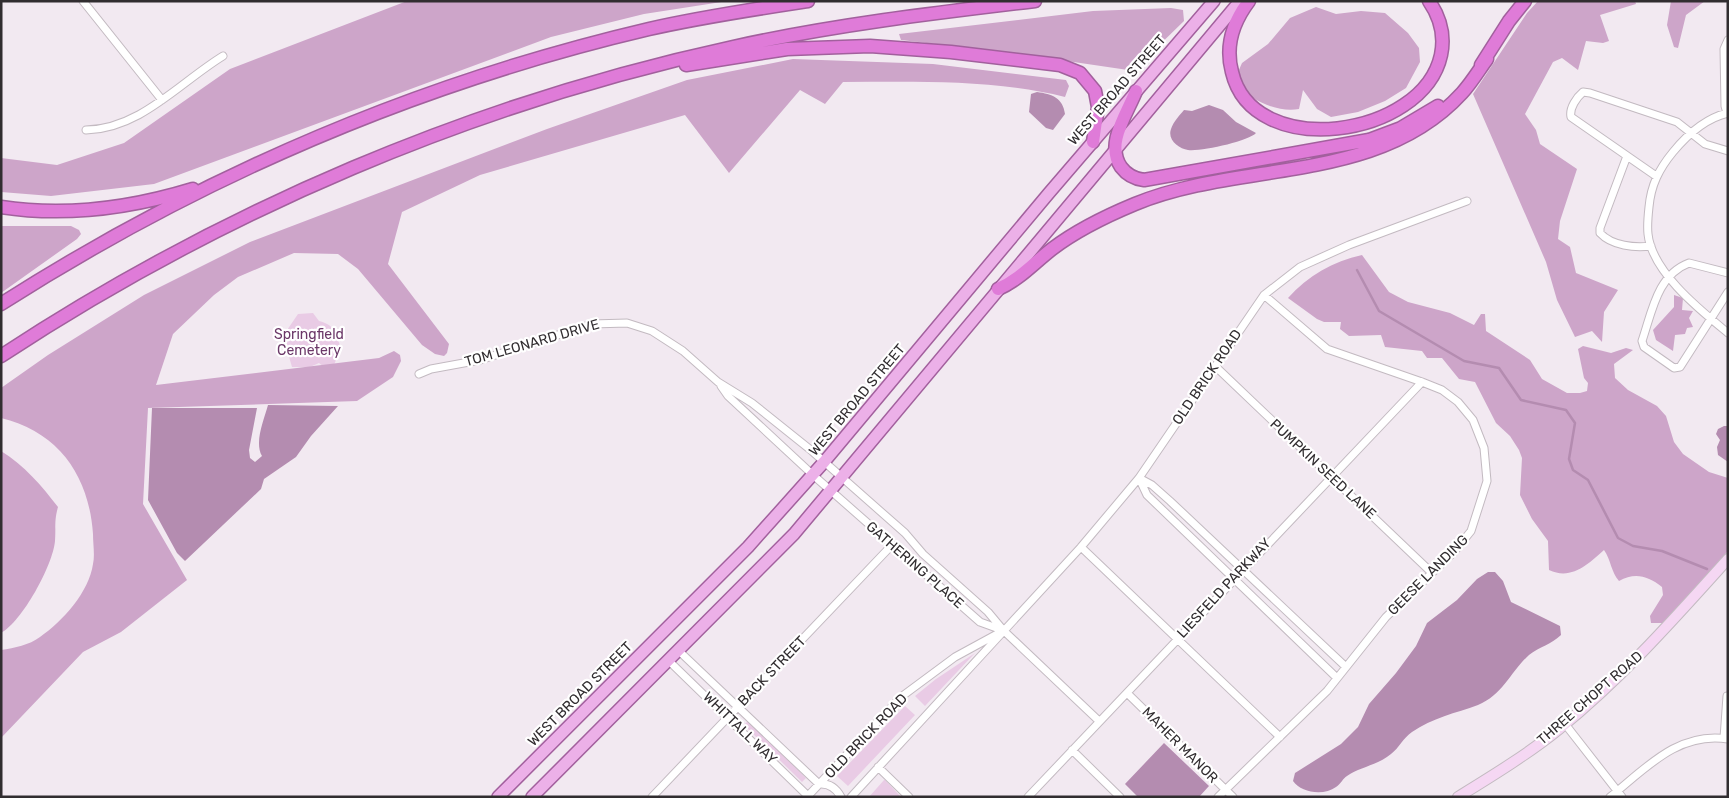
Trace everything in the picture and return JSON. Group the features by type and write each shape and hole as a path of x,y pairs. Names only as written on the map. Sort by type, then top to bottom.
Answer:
{"highway":[{"path":"1,304 69,263 222,180 346,125 497,71 650,29 808,1"},
{"path":"1,356 127,279 224,228 324,181 414,144 515,108 644,68 731,47 828,28 1035,1"},
{"path":"1249,1 1238,18 1229,45 1230,64 1238,89 1248,104 1268,116 1300,128 1326,130 1355,126 1387,115 1412,100 1430,81 1440,61 1442,38 1440,21 1429,1"},
{"path":"998,289 1014,282 1042,257 1086,227 1136,203 1193,186 1351,157 1394,142 1425,125 1463,92 1487,59 1509,21 1525,1"},
{"path":"644,68 703,63 787,49 870,46 951,52 1060,65 1080,72 1095,91 1098,107 1092,142"},
{"path":"1136,91 1116,138 1115,151 1118,162 1127,173 1135,178 1149,181 1352,144 1387,134 1430,111 1460,88 1487,59"},
{"path":"1,207 38,212 73,212 111,208 145,202 222,180"}],"main road":[{"name":"WEST BROAD STREET","path":"498,797 715,582 813,475 1092,142 1214,1"},
{"path":"532,797 794,534 1240,1"},
{"name":"THREE CHOPT ROAD","path":"1458,797 1517,759 1565,724 1641,655 1728,559"}],"street":[{"path":"83,1 162,100"},
{"path":"1728,40 1724,49 1725,106 1727,113 1713,118 1692,132 1664,163 1652,186 1647,218 1651,246 1668,276 1696,306 1728,333"},
{"path":"86,130 103,130 118,126 162,100 223,56"},
{"path":"1656,176 1571,116 1572,108 1580,94 1584,92 1590,93 1677,122 1705,144 1728,151"},
{"path":"1626,156 1600,228 1600,233 1632,248 1651,246"},
{"name":"OLD BRICK ROAD","path":"851,797 982,658 1004,630 1082,547 1139,478 1264,295 1300,267 1349,245 1467,201"},
{"path":"1727,294 1680,368 1674,368 1644,347 1642,341 1660,287 1668,276 1689,263 1728,273"},
{"name":"GEESE LANDING","path":"1218,797 1337,678 1386,617 1454,552 1471,531 1487,481 1484,448 1473,420 1458,402 1448,394 1422,382 1327,349 1264,295"},
{"name":"TOM LEONARD DRIVE","path":"419,374 430,369 480,360 592,324 619,322 638,326 660,334 718,382 752,403 842,478"},
{"name":"PUMPKIN SEED LANE","path":"1215,366 1431,572"},
{"name":"TOM LEONARD DRIVE","path":"718,382 728,396 831,492"},
{"name":"LIESFELD PARKWAY","path":"1028,797 1422,382"},
{"name":"GATHERING PLACE","path":"842,478 905,533 923,554 988,612 1004,630 1099,721"},
{"path":"1139,478 1152,485 1346,667"},
{"path":"1139,478 1147,495 1337,678"},
{"name":"GATHERING PLACE","path":"831,492 980,622 1004,630"},
{"name":"BACK STREET","path":"652,797 892,545"},
{"path":"1082,547 1280,737"},
{"name":"OLD BRICK ROAD","path":"808,796 901,697 955,658 1004,630"},
{"name":"WHITTALL WAY","path":"679,651 819,784 825,783 831,786 841,797"},
{"name":"WHITTALL WAY","path":"669,661 808,796"},
{"name":"MAHER MANOR","path":"1127,693 1233,797"},
{"path":"1610,797 1620,794 1669,750 1692,740 1726,738 1727,696"},
{"path":"1565,724 1620,794"},
{"path":"1072,750 1120,797"},
{"path":"878,767 909,797"}],"green space":[{"name":"Springfield Cemetery","path":"313,313 319,321 332,327 338,338 341,349 332,369 326,369 319,363 310,367 292,367 283,336 298,314"},
{"path":"975,653 925,706 915,696 936,679"},
{"path":"905,706 915,715 848,786 837,776"},
{"path":"748,721 806,778 802,782 744,725"},
{"path":"885,780 901,797 869,797"}],"shaded area":[{"path":"407,1 728,1 644,14 551,37 154,184 51,196 1,192 1,158 57,165 124,143 230,69"},
{"path":"1538,1 1635,1 1636,4 1600,15 1609,41 1603,43 1586,41 1578,70 1562,58 1553,62 1525,114 1536,130 1540,144 1577,169 1560,221 1558,239 1570,247 1576,273 1618,290 1604,312 1602,342 1592,331 1575,337 1557,300 1546,262 1473,94 1527,13"},
{"path":"1671,1 1705,1 1686,15 1678,48 1674,47 1667,25"},
{"path":"1316,7 1336,14 1361,11 1385,13 1408,33 1419,48 1420,62 1406,88 1385,101 1358,112 1331,117 1317,109 1303,90 1299,109 1293,110 1275,107 1252,97 1238,72 1242,63 1268,44 1290,18"},
{"path":"1171,8 1183,10 1184,21 1145,59 1128,70 1012,53 901,40 899,34 1093,11"},
{"path":"793,59 933,64 1066,80 1069,86 1065,97 1038,91 982,84 843,82 825,104 800,90 729,173 685,115 480,175 402,212 388,264 449,344 447,353 444,356 435,354 422,345 358,269 338,254 294,253 238,277 214,295 173,334 156,385 379,358 394,351 400,355 401,361 393,377 357,401 148,408 143,504 187,580 121,632 83,652 1,738 1,650 22,646 36,640 66,614 81,595 91,575 94,553 90,513 85,493 77,476 55,446 39,434 1,418 1,388 48,355 144,295 250,242 547,129 687,80"},
{"path":"1037,92 1056,98 1062,104 1065,114 1053,130 1046,128 1029,112 1031,94"},
{"path":"1209,105 1223,110 1236,122 1256,133 1235,142 1203,149 1188,150 1178,146 1172,140 1170,133 1177,119 1184,110 1192,111"},
{"path":"1,226 71,226 79,230 81,234 77,239 1,293"},
{"path":"1362,255 1389,292 1408,302 1450,313 1474,325 1481,314 1485,314 1486,331 1530,360 1542,379 1567,393 1587,391 1588,383 1584,378 1578,349 1583,346 1611,353 1626,348 1633,350 1614,364 1615,378 1628,390 1657,406 1666,416 1674,442 1683,454 1709,472 1728,478 1728,551 1671,617 1663,623 1651,623 1650,616 1663,595 1662,587 1652,580 1641,576 1625,578 1619,581 1604,550 1586,565 1573,572 1557,573 1549,570 1548,541 1532,519 1520,495 1522,458 1519,450 1510,436 1496,423 1475,382 1459,379 1442,358 1427,358 1422,351 1385,347 1381,335 1349,336 1340,329 1341,322 1324,322 1317,319 1288,298 1313,276 1331,265"},
{"path":"1674,295 1683,298 1682,310 1693,311 1689,318 1693,327 1687,328 1685,334 1675,335 1673,351 1656,340 1653,330 1674,307"},
{"path":"268,405 338,406 311,436 296,457 264,479 261,489 185,561 177,553 148,500 152,408 257,408 249,450 250,458 255,462 262,456 259,438"},
{"path":"1728,426 1728,462 1718,455 1717,447 1720,440 1716,434 1718,429"},
{"path":"1,451 32,476 58,507 53,551 43,578 18,617 1,633"},
{"path":"1488,572 1495,572 1503,581 1511,602 1560,626 1561,635 1529,655 1500,689 1487,701 1436,719 1420,727 1409,734 1394,752 1386,758 1352,773 1331,790 1313,792 1297,785 1293,781 1295,773 1341,744 1358,727 1369,704 1416,646 1427,623 1457,600 1477,579"},
{"path":"1164,743 1209,786 1199,797 1138,797 1125,784"}],"waterway":[{"path":"1357,270 1379,311 1464,361 1499,368 1521,400 1566,410 1575,423 1569,459 1573,470 1588,480 1618,538 1633,546 1662,551 1707,569"}]}
